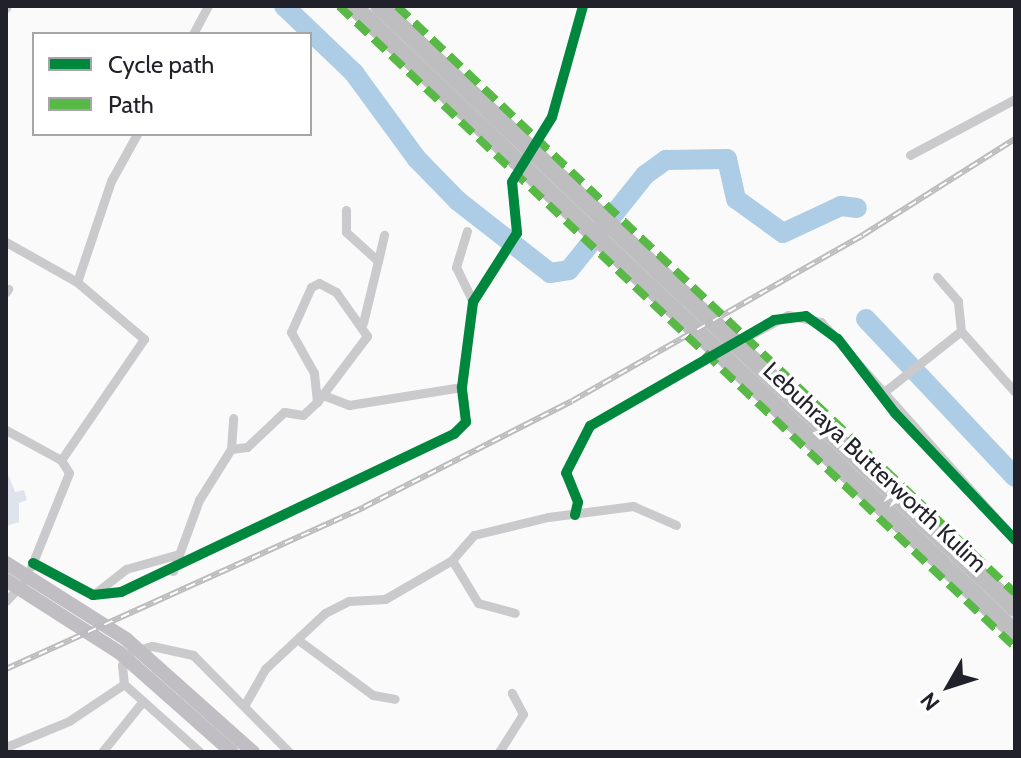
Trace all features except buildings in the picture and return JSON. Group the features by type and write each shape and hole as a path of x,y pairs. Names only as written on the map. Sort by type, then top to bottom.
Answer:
{"highway":[{"name":"Lebuhraya Butterworth Kulim","path":"353,6 483,119 747,366 1015,608"},
{"name":"Lebuhraya Butterworth Kulim","path":"379,6 483,119"},
{"name":"Lebuhraya Butterworth Kulim","path":"747,366 1015,633"}],"main road":[{"path":"6,563 126,639 253,752"},
{"path":"6,580 120,653 232,752"}],"street":[{"path":"194,32 208,6"},
{"path":"33,563 93,595 121,592 173,571 454,434 466,422 462,387 473,302 506,245 517,233 512,182 552,117 583,6"},
{"path":"910,155 1015,99"},
{"path":"77,282 111,181 136,136"},
{"path":"346,210 346,232 378,261"},
{"path":"467,231 456,267 473,302"},
{"path":"363,323 384,235"},
{"path":"6,242 77,282 144,339 61,460"},
{"path":"937,277 958,301 961,331 1015,392"},
{"path":"231,449 247,447 284,412 303,415 320,399 367,336 363,323 336,292 319,283 311,287 291,332 314,373 320,399"},
{"path":"575,515 578,502 566,473 590,426 788,315 821,322 884,392 895,413 1015,540"},
{"path":"884,392 961,331"},
{"path":"320,399 349,405 462,387"},
{"path":"173,571 199,500 231,449 233,418"},
{"path":"6,430 61,460 69,478 33,563 6,601"},
{"path":"244,706 265,669 301,642 325,613 349,601 385,599 452,560 474,535 633,506 676,525"},
{"path":"93,595 126,569 179,554"},
{"path":"452,560 478,603 515,613"},
{"path":"301,642 373,695 395,699"},
{"path":"200,752 124,684 122,665 131,652 175,647 193,655 289,752"},
{"path":"6,747 69,721 124,684"},
{"path":"499,752 523,714 512,693"},
{"path":"102,752 143,701"}],"waterway":[{"path":"284,6 311,32"},
{"path":"312,33 354,73 417,159 458,201 550,273 569,270 645,175 666,160 727,159 736,199 783,233 841,206 857,208"},
{"path":"866,319 1015,477"}],"railway":[{"path":"6,669 364,507 572,401 863,235 1015,139"}],"marked path":[{"path":"339,6 1015,647"},
{"path":"397,6 1015,593"}],"cycle path":[{"path":"33,563 93,595 121,592 454,434 466,422 462,387 473,302 517,233 512,182 552,117 583,6"},
{"path":"575,515 578,502 566,473 590,426 774,320 806,316 838,339 895,413 1015,540"}]}
